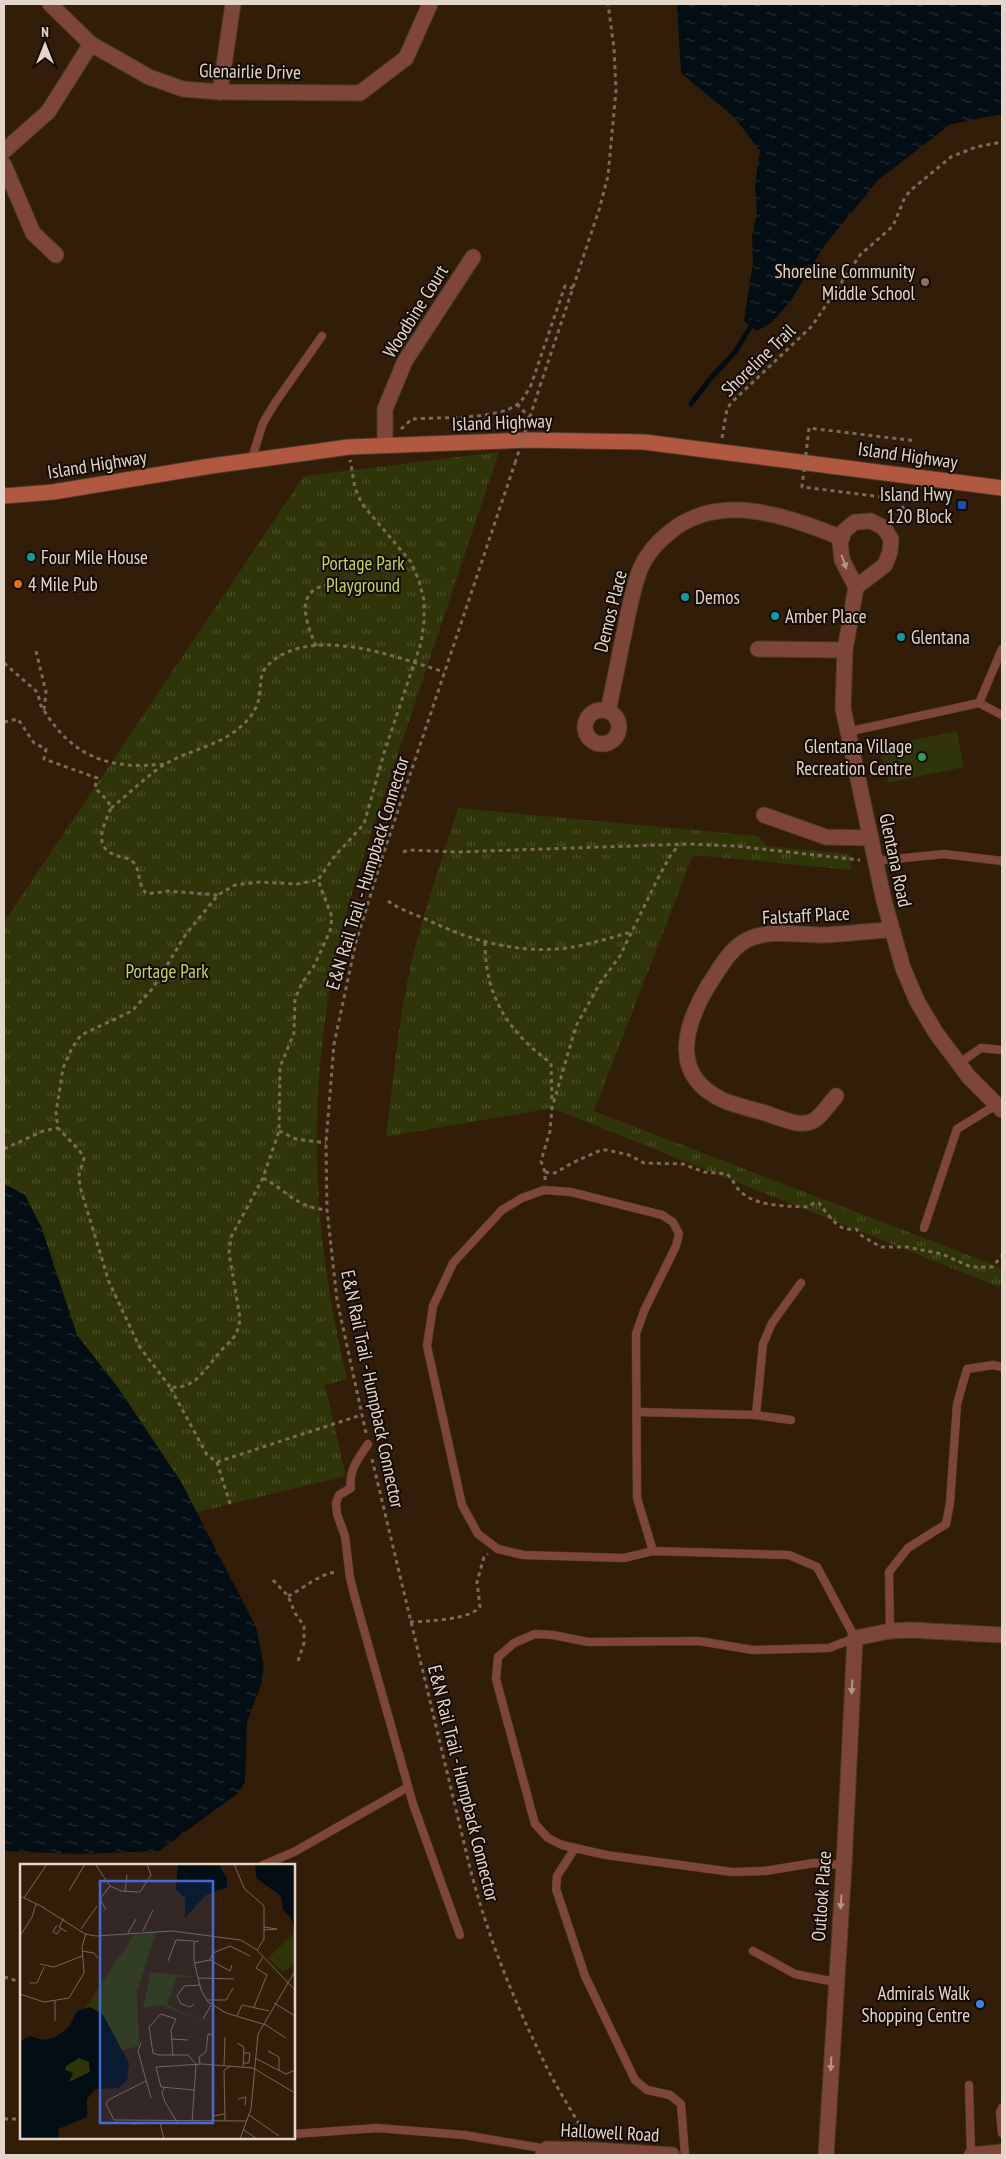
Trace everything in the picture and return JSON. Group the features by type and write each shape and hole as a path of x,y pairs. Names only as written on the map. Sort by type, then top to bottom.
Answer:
{"main road":[{"name":"Island Highway","path":"4,496 53,492 349,447 567,440 644,442 720,450 1002,488"}],"street":[{"name":"Glenairlie Drive","path":"50,4 91,44 149,77 183,89 220,92 360,93 406,58 430,4"},
{"path":"220,92 232,4"},
{"path":"4,151 48,112 91,44"},
{"path":"4,164 33,233 56,256"},
{"name":"Woodbine Court","path":"385,445 385,409 405,361 473,257"},
{"name":"Demos Place","path":"608,711 631,598 642,567 654,545 679,525 707,513 740,510 771,514 804,523 842,538"},
{"path":"871,521 884,528 888,534 891,539 890,552 885,565 856,587 842,560 842,538 844,531 855,522 871,521"},
{"name":"Glentana Road","path":"856,587 845,650 844,708 891,930 903,968 917,1001 936,1033 958,1064 999,1108"},
{"path":"758,649 845,650"},
{"path":"764,815 826,837 870,838"},
{"name":"Falstaff Place","path":"836,1096 814,1121 801,1124 726,1101 708,1091 695,1079 686,1061 685,1045 692,1022 701,998 717,972 733,952 747,940 769,934 823,935 891,930"},
{"path":"854,1638 890,1631 1002,1635"},
{"name":"Outlook Place","path":"826,2155 835,1982 844,1865 854,1638"},
{"name":"Hallowell Road","path":"545,2152 594,2150 672,2155"},
{"path":"971,2155 1002,2152"}],"lane":[{"path":"251,461 263,423 322,336"},
{"path":"979,703 1002,649"},
{"path":"848,732 979,703 1002,715"},
{"path":"875,861 944,854 1002,861"},
{"path":"958,1064 981,1048 1002,1050"},
{"path":"924,1228 957,1129 999,1108"},
{"path":"653,1550 637,1498 638,1412 636,1334 644,1311 676,1246 679,1234 673,1222 662,1215 571,1192 544,1190 522,1198 502,1210 453,1263 433,1306 428,1346 462,1505 478,1534 498,1549 523,1555 624,1558 653,1550 789,1555 817,1567 854,1638 829,1648 753,1650 699,1641 588,1642 553,1635 534,1634 514,1643 498,1657 496,1680 534,1824 548,1838 562,1845 606,1855 732,1872 765,1871 814,1863 844,1865"},
{"path":"756,1415 763,1344 772,1323 801,1283"},
{"path":"890,1631 889,1572 908,1548 946,1524 950,1503 957,1404 967,1369 993,1365 1002,1367"},
{"path":"638,1412 756,1415 791,1420"},
{"path":"368,1444 353,1467 349,1480 351,1488 339,1495 336,1503 337,1514 345,1536 349,1571 408,1787 460,1935"},
{"path":"265,1864 294,1852 408,1787"},
{"path":"575,1848 557,1876 556,1889 585,1976 635,2080 647,2090 670,2095 680,2104 685,2155"},
{"path":"753,1951 795,1974 835,1982"},
{"path":"969,2085 971,2155"},
{"path":"1002,2108 1000,2112 1002,2133"},
{"path":"295,2134 377,2128 464,2135 545,2152"}],"path":[{"name":"E&N Rail Trail - Humpback Connector","path":"594,2150 547,2068 509,1986 487,1931 470,1868 361,1415 337,1300 327,1210 326,1143 334,1044 356,942 383,855 573,288 608,176 616,90 614,48 608,4"},
{"name":"Shoreline Trail","path":"720,450 727,409 731,403 812,326 860,256 893,226 905,197 911,190 951,158 976,147 1002,142"},
{"path":"385,445 412,418 486,415 507,410 517,404 531,385 565,286 573,288"},
{"path":"517,404 530,418"},
{"path":"888,534 900,527 908,516 898,499 802,488 809,428 916,441"},
{"path":"230,1504 216,1462 206,1455 170,1387 139,1346 113,1290 94,1236 80,1187 78,1175 84,1158 58,1128 56,1113 63,1068 72,1048 81,1035 132,1011 153,988 186,934 218,895 235,884 260,882 297,884 318,880 334,858 364,824 384,753 421,644 424,600 419,580 411,562 402,549 362,504 355,488 349,447"},
{"path":"316,646 307,625 307,596 311,590 327,586"},
{"path":"218,895 168,891 147,894 141,889 134,863 128,858 115,855 106,850 101,841 100,831 111,808 166,764 223,739 238,729 251,717 259,700 261,679 266,667 280,656 316,646 336,644 361,648 444,672"},
{"path":"36,651 46,692 44,710"},
{"path":"4,663 36,691 44,710 71,744 93,756 115,764 166,764"},
{"path":"4,722 18,719 34,743 46,748 44,759 98,778 96,788 108,800 111,808"},
{"path":"404,852 409,850 467,852 680,844 735,846 798,855 875,861"},
{"path":"552,1108 576,1026 600,983 620,956 670,856 680,844"},
{"path":"170,1387 180,1388 192,1383 207,1370 219,1353 233,1342 239,1328 240,1318 230,1253 231,1237 264,1178 279,1130 280,1067 294,1033 295,999 326,940 332,917 318,880"},
{"path":"388,901 446,929 485,942 504,946 541,949 578,946 631,932"},
{"path":"485,942 489,984 498,1003 520,1038 551,1064 552,1108 550,1131 541,1162 545,1172 555,1173 594,1153 607,1150 629,1155 644,1163 683,1164 704,1172 727,1174 740,1191 748,1198 758,1202 784,1207 789,1205 808,1207 814,1203 819,1203 843,1228 856,1229 865,1238 885,1248 907,1247 942,1254 971,1267 992,1266 1002,1256"},
{"path":"4,1149 43,1131 58,1128"},
{"path":"279,1130 296,1139 326,1143"},
{"path":"264,1178 298,1203 310,1208 327,1210"},
{"path":"216,1462 361,1415"},
{"path":"410,1622 438,1620 475,1613 480,1607 477,1582 484,1557 498,1549"},
{"path":"288,1596 304,1588 324,1574 349,1571"},
{"path":"273,1580 288,1596 295,1613 304,1626 304,1643 297,1664"},
{"path":"4,1977 20,1982"},
{"path":"4,2119 20,2119"}],"green space":[{"name":"Portage Park","path":"499,452 358,873 332,973 318,1087 318,1184 321,1232 328,1280 347,1379 325,1385 346,1476 197,1512 181,1482 119,1389 77,1335 42,1229 25,1195 4,1184 4,922 304,476"},
{"name":"Glentana Village Recreation Centre","path":"957,731 964,767 888,783 880,747"},
{"path":"458,808 758,836 767,846 849,854 852,870 693,855 594,1111 1002,1268 1002,1278 999,1287 552,1108 386,1137 407,983 424,917"}],"water":[{"path":"677,4 1002,4 1002,114 951,124 878,180 824,246 790,302 771,323 757,331 744,321 753,262 752,236 757,212 755,185 760,151 735,118 681,73"},
{"path":"4,1184 25,1195 42,1229 77,1335 119,1389 181,1482 256,1627 264,1666 261,1685 247,1722 245,1782 237,1794 159,1851 78,1854 4,1851"}],"waterway":[{"path":"691,404 710,379 735,352 754,321"}],"place":[{"name":"Shoreline Community Middle School","path":"925,282"},
{"name":"Island Hwy 120 Block","path":"962,505"},
{"name":"Four Mile House","path":"31,557"},
{"name":"4 Mile Pub","path":"18,584"},
{"name":"Demos","path":"685,597"},
{"name":"Amber Place","path":"775,616"},
{"name":"Glentana","path":"901,637"},
{"name":"Glentana Village Recreation Centre","path":"922,757"},
{"name":"Admirals Walk Shopping Centre","path":"980,2004"}],"park label":[{"name":"Portage Park Playground","path":"363,574"}]}
